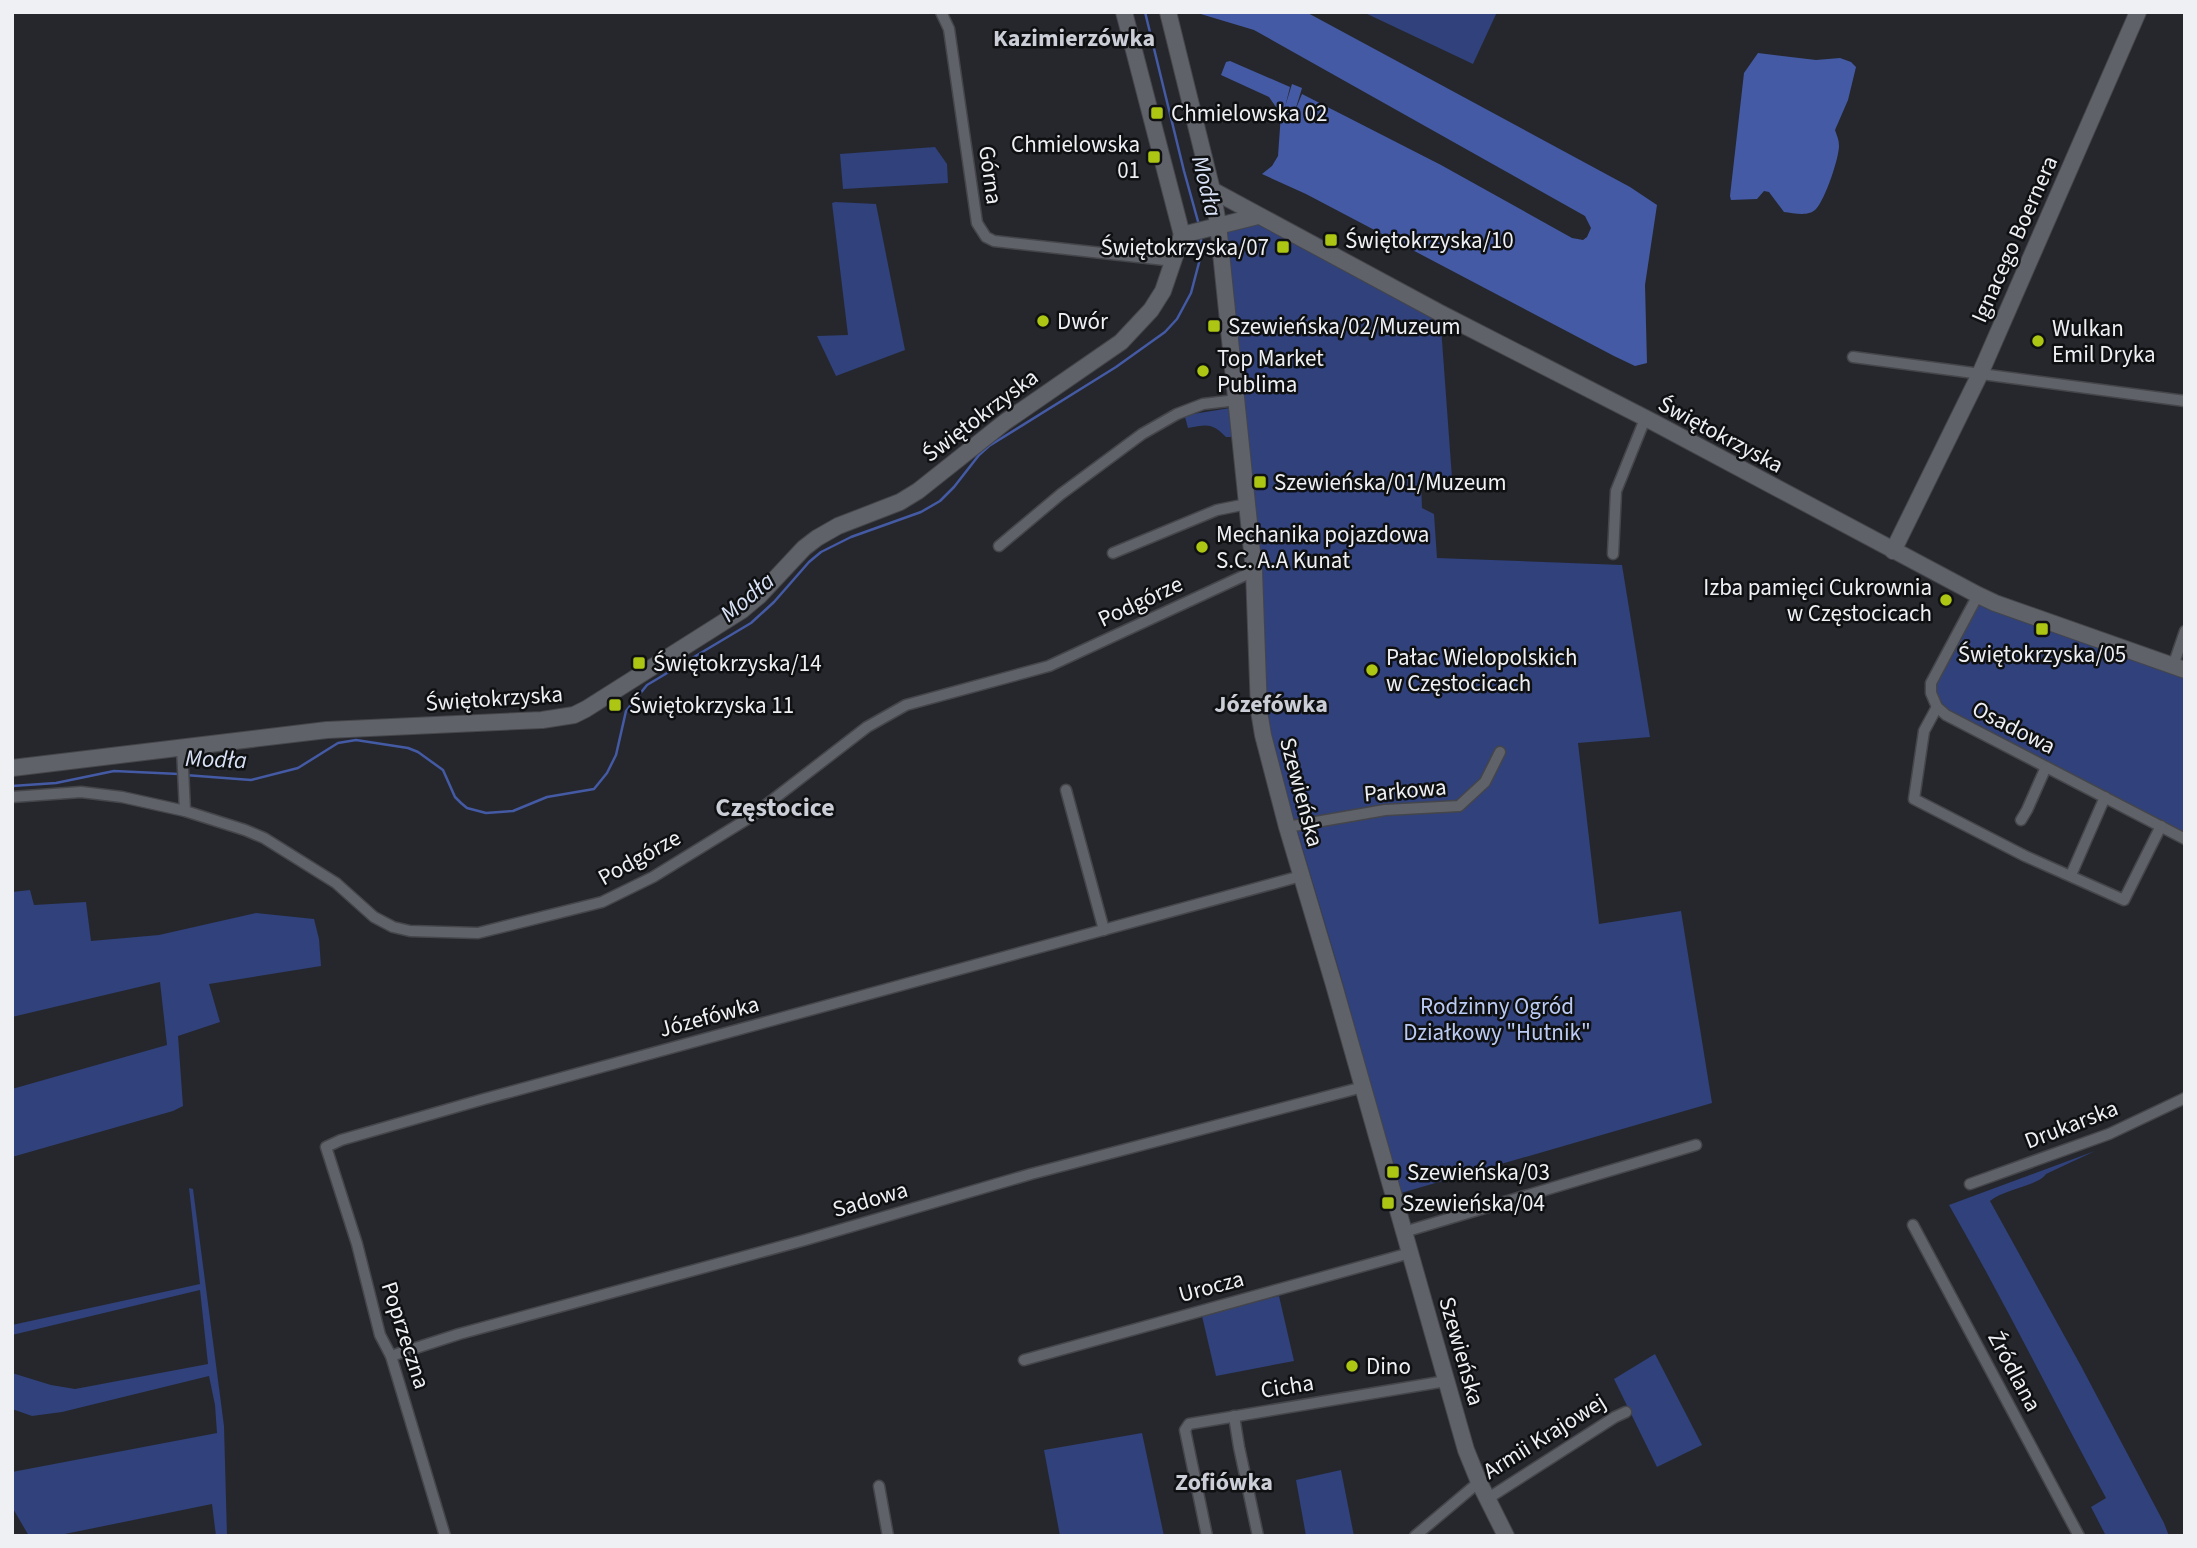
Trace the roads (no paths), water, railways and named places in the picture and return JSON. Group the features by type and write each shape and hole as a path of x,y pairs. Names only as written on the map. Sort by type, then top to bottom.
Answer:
{"street":[{"name":"Górna","path":"941,12 949,29 977,223 986,237 994,241 1174,261"},
{"path":"1124,12 1201,230"},
{"path":"1168,12 1212,190 1201,230"},
{"name":"Ignacego Boernera","path":"1898,553 1917,500 1980,374 2138,12"},
{"name":"Świętokrzyska","path":"1212,190 1995,603 2179,668 2185,631"},
{"path":"1201,230 1258,216"},
{"name":"Świętokrzyska","path":"12,768 182,752 327,730 542,720 574,715 741,611 817,538 838,526 900,502 918,491 1005,422 1121,342 1151,310 1163,290 1174,261 1201,230"},
{"name":"Szewieńska","path":"1201,230 1237,400 1254,571 1259,711 1263,736 1446,1381 1466,1450 1479,1482"},
{"path":"1853,357 2185,401"},
{"path":"999,546 1070,487 1142,434 1177,414 1203,404 1237,400"},
{"path":"1613,554 1616,491 1645,419"},
{"path":"1113,553 1217,510 1247,504"},
{"name":"Podgórze","path":"12,797 81,792 122,797 185,811 264,838 336,883 374,917 393,927 410,931 461,934 497,929 601,902 653,877 749,818 867,727 906,705 1049,666 1254,571"},
{"name":"Osadowa","path":"1978,595 1931,683 1931,693 1937,707 1986,737 2185,839"},
{"path":"1937,707 1924,731 1914,799 2025,856 2124,900 2161,825"},
{"path":"182,752 185,811"},
{"name":"Parkowa","path":"1287,827 1385,810 1459,806 1485,782 1500,752"},
{"path":"2021,820 2046,767"},
{"path":"1066,790 1104,930"},
{"path":"2071,875 2105,797"},
{"name":"Józefówka","path":"326,1147 341,1140 484,1099 1301,876"},
{"name":"Sadowa","path":"391,1356 1031,1174 1363,1087"},
{"name":"Drukarska","path":"1970,1184 2109,1134 2185,1098"},
{"path":"1404,1232 1696,1145"},
{"name":"Poprzeczna","path":"326,1147 357,1244 380,1335 391,1356 445,1536"},
{"name":"Źródlana","path":"1913,1225 2079,1536"},
{"name":"Urocza","path":"1024,1360 1410,1253"},
{"name":"Cicha","path":"1206,1536 1186,1435 1186,1427 1192,1423 1446,1381"},
{"name":"Armii Krajowej","path":"1487,1499 1626,1412"},
{"path":"1234,1416 1258,1536"},
{"path":"1415,1536 1479,1482"},
{"name":"Armii Krajowej","path":"1479,1482 1506,1536"},
{"path":"879,1486 888,1536"}],"waterway":[{"name":"Modła","path":"1145,12 1199,225"},
{"name":"Modła","path":"185,775 251,780 298,768 338,743 356,740 418,752 443,770 455,797 461,803 467,808 486,813 513,811 547,797 594,789 607,773 616,755 626,711 647,685 751,623 821,552 851,537 921,512 940,501 989,446 1116,367 1165,332 1177,319 1191,293 1201,255 1201,235"},
{"name":"Modła","path":"12,786 56,783 114,771 179,774"}],"place":[{"name":"Chmielowska 02","path":"1157,113"},
{"name":"Chmielowska 01","path":"1154,157"},
{"name":"Świętokrzyska/10","path":"1331,240"},
{"name":"Świętokrzyska/07","path":"1283,247"},
{"name":"Dwór","path":"1043,321"},
{"name":"Szewieńska/02/Muzeum","path":"1214,326"},
{"name":"Wulkan Emil Dryka","path":"2038,341"},
{"name":"Top Market Publima","path":"1203,371"},
{"name":"Szewieńska/01/Muzeum","path":"1260,482"},
{"name":"Mechanika pojazdowa S.C. A.A Kunat","path":"1202,547"},
{"name":"Izba pamięci Cukrownia w Częstocicach","path":"1946,600"},
{"name":"Świętokrzyska/05","path":"2042,629"},
{"name":"Świętokrzyska/14","path":"639,663"},
{"name":"Pałac Wielopolskich w Częstocicach","path":"1372,670"},
{"name":"Świętokrzyska 11","path":"615,705"},
{"name":"Szewieńska/03","path":"1393,1172"},
{"name":"Szewieńska/04","path":"1388,1203"},
{"name":"Dino","path":"1352,1366"}],"district":[{"name":"Kazimierzówka","path":"1074,38"},
{"name":"Józefówka","path":"1271,704"},
{"name":"Częstocice","path":"775,807"},
{"name":"Zofiówka","path":"1224,1482"}],"park label":[{"name":"Rodzinny Ogród Działkowy \"Hutnik\"","path":"1497,1019"}]}
